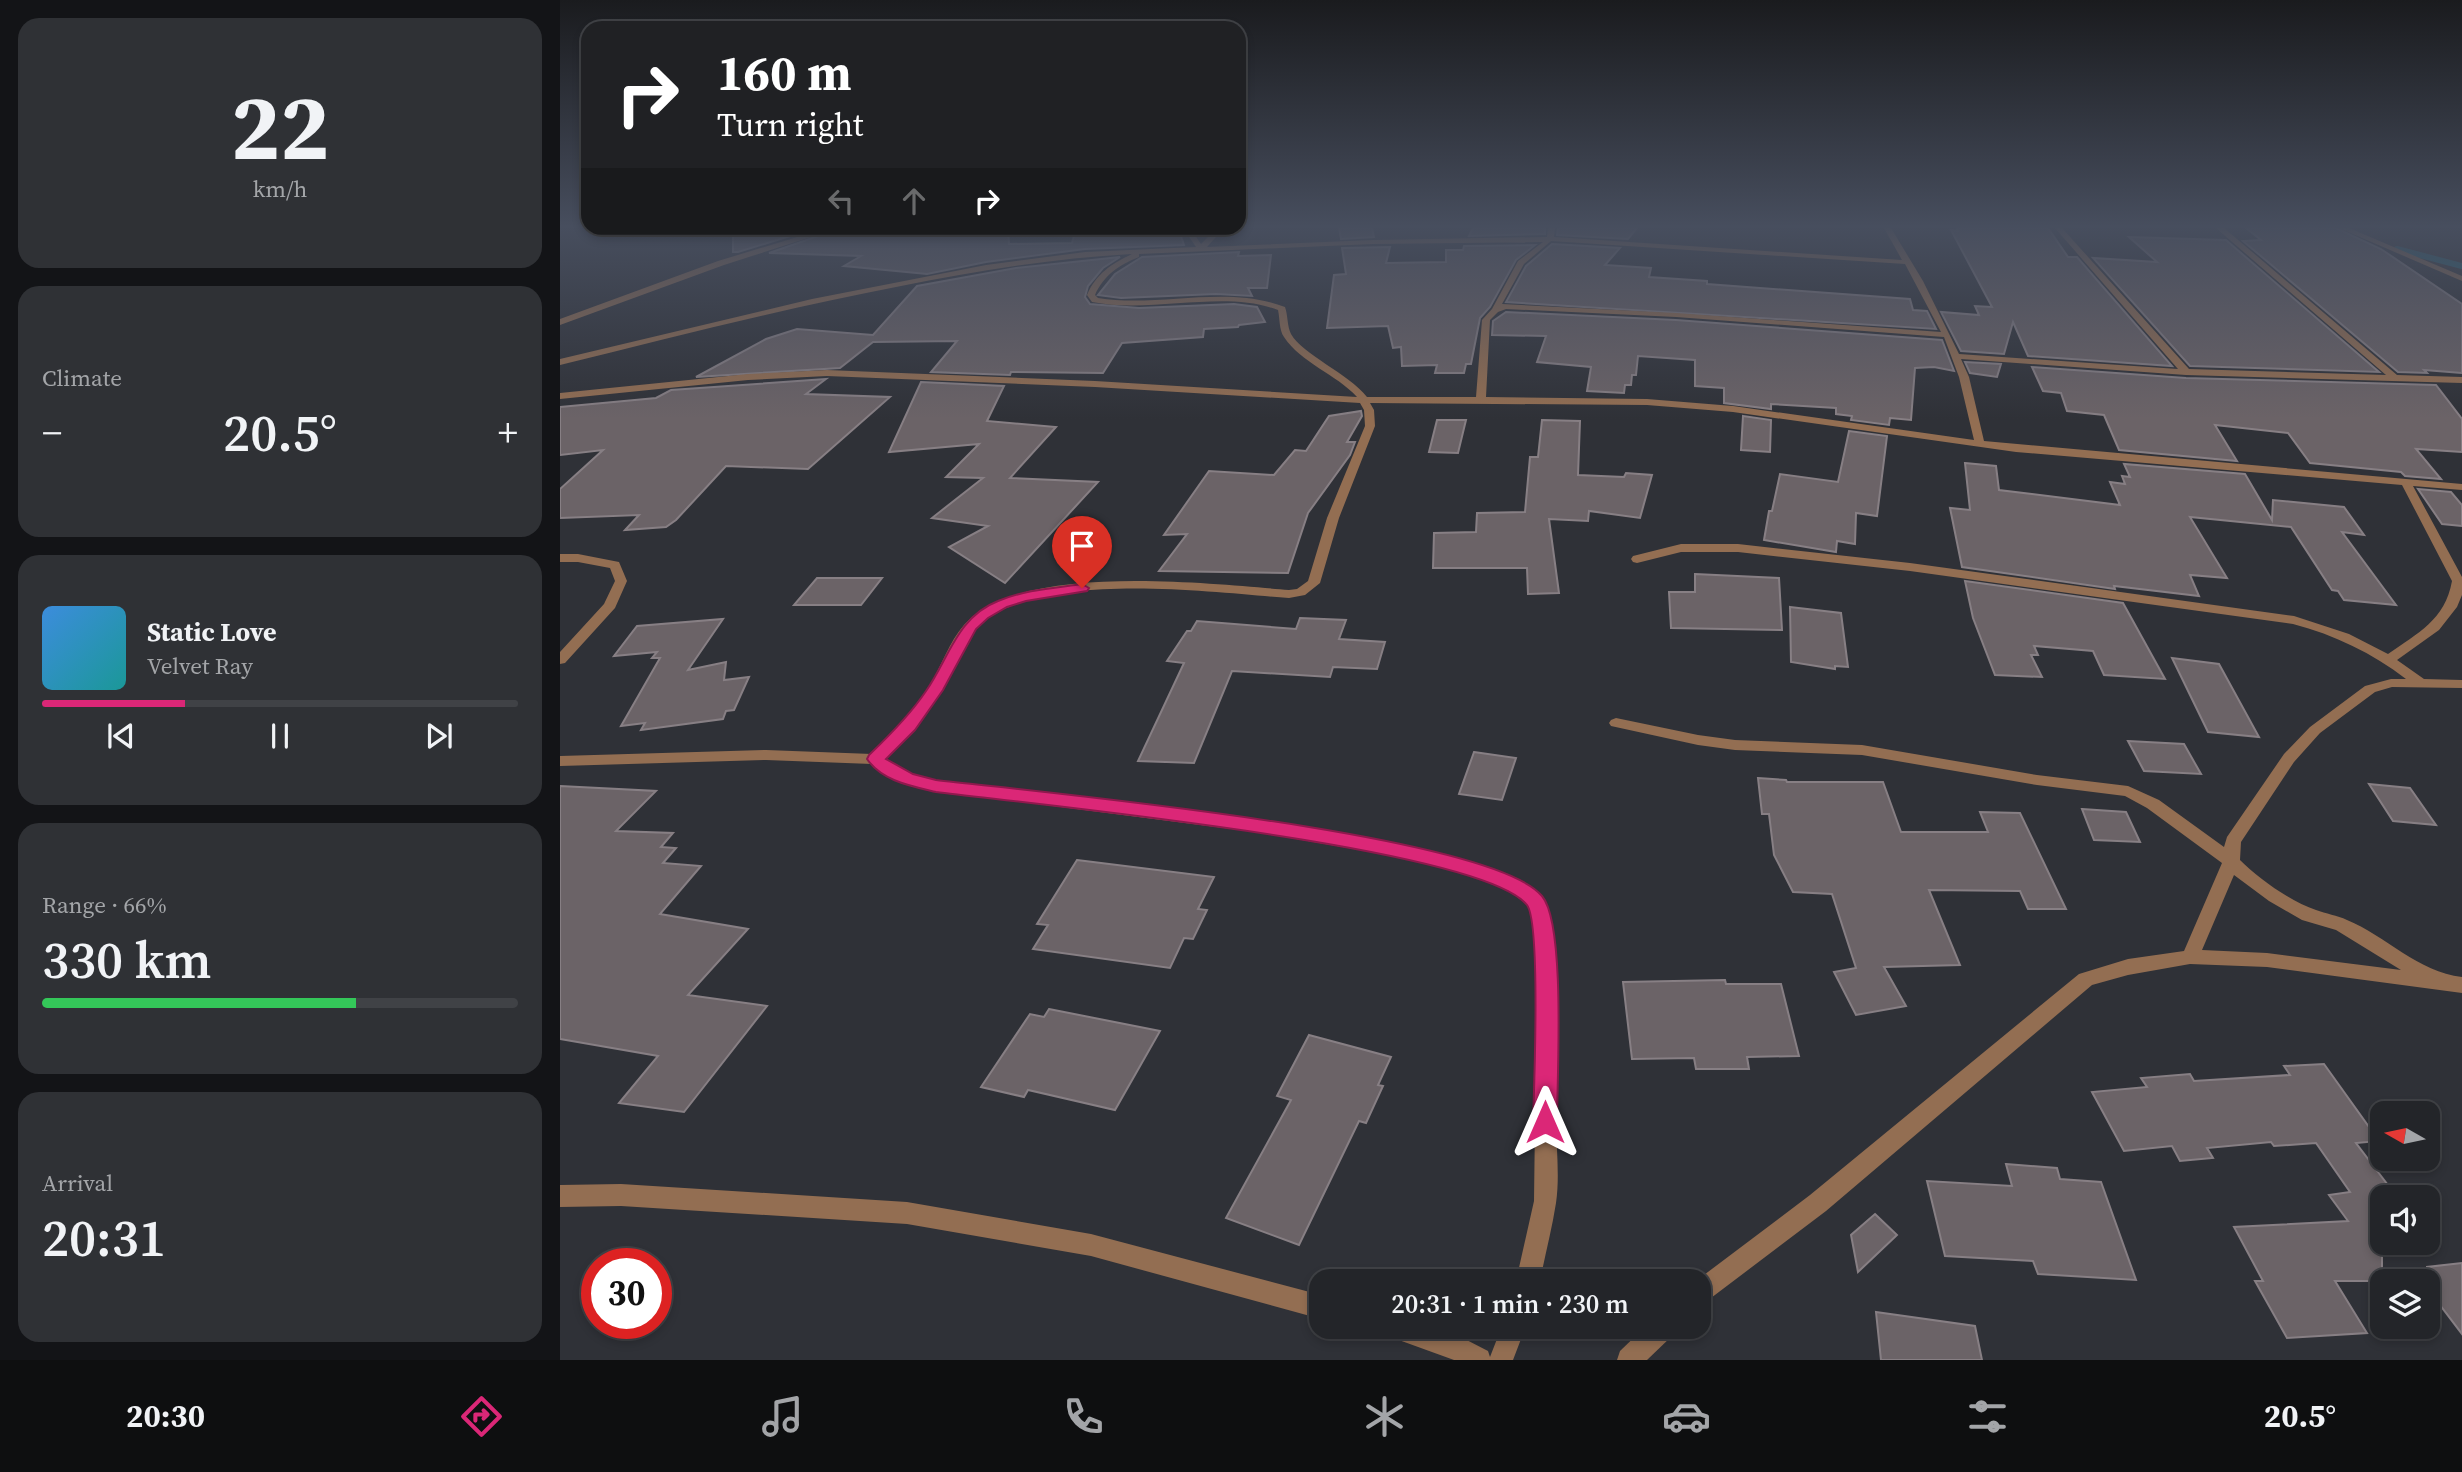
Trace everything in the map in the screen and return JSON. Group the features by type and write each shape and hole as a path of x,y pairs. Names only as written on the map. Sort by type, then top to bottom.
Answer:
{"street":[{"path":"560,322 645,291"},
{"path":"560,362 857,291"},
{"path":"876,759 909,726 935,690 970,627 1002,604 1054,591 1093,588 1173,586 1289,594 1309,589 1314,583 1333,517 1370,426 1371,414 1365,400 1333,370 1293,341 1286,330 1282,309 1276,305 1244,301 1125,305 1095,300 1091,295 1093,291"},
{"path":"1481,400 1486,320 1505,291"},
{"path":"1924,291 1947,335 1964,377 1980,444"},
{"path":"2114,291 2186,372"},
{"path":"2293,291 2394,377"},
{"path":"1495,310 1517,305 1947,335"},
{"path":"1955,356 2186,372 2462,380"},
{"path":"560,396 748,377 827,373 1096,384 1276,397 1394,402 1481,400 1691,405 1778,414 1980,444 2462,487"},
{"path":"2390,659 2445,619 2458,594 2458,581 2405,481"},
{"path":"1637,559 1681,548 1738,548 1977,576 2294,620 2322,626 2351,638 2390,659 2419,682"},
{"path":"560,558 579,558 614,565 621,581 610,605 560,660"},
{"path":"2190,957 2231,862 2232,841 2289,758 2315,730 2370,689 2392,683 2462,684"},
{"path":"1616,723 1723,744 1861,750 2000,774 2128,791 2153,804 2293,908 2342,925 2386,953 2440,981"},
{"path":"560,761 766,755 876,759 888,770 907,779 936,786 1255,826 1458,865 1505,880 1535,901 1541,916 1546,964 1545,1202 1531,1269"},
{"path":"1711,1284 1818,1203 2086,979 2128,967 2190,957 2267,960 2462,985"},
{"path":"560,1196 621,1195 906,1213 1090,1245 1309,1304"},
{"path":"1433,1339 1479,1360"},
{"path":"1501,1360 1509,1339"},
{"path":"1629,1360 1651,1339"}],"building":[{"path":"912,291 1087,291 1085,297 1090,304 1139,308 1234,304 1257,307 1265,322 1204,329 1203,337 1122,343 1103,373 1011,372 1010,375 931,372 957,341 873,342 840,368 696,377 766,339 797,329 873,335"},
{"path":"1101,291 1250,291 1252,296 1216,294 1121,298 1098,295"},
{"path":"1332,291 1499,291 1480,318 1471,364 1466,364 1464,373 1435,373 1437,365 1402,366 1401,347 1393,348 1388,326 1327,328"},
{"path":"1512,291 1808,291 1910,299 1913,310 1927,311 1936,329 1506,302"},
{"path":"1984,291 2107,291 2172,366 2028,356 2013,322 2004,354 1961,351 1941,312 1979,315 1975,306 1992,307"},
{"path":"2123,291 2286,291 2379,372 2190,366"},
{"path":"2303,291 2444,291 2462,304 2462,373 2424,370 2427,373 2398,372"},
{"path":"1506,312 1676,320 1942,340 1954,371 1934,367 1915,368 1911,420 1890,418 1889,425 1851,420 1852,416 1836,414 1836,408 1771,404 1771,409 1724,403 1724,388 1695,386 1695,360 1638,356 1636,375 1632,375 1631,385 1625,385 1624,393 1587,391 1591,367 1537,362 1546,336 1492,335 1493,321"},
{"path":"1965,362 2001,364 1997,377 1970,373"},
{"path":"2032,367 2186,378 2436,385 2462,419 2462,452 2416,449 2441,479 2310,463 2288,433 2215,425 2237,461 2119,450 2104,415 2067,411 2061,393 2043,391"},
{"path":"826,379 806,394 890,397 808,469 726,466 676,520 666,527 625,530 639,515 560,518 560,489 603,450 560,455 560,407 656,398 671,390"},
{"path":"921,382 1004,386 987,421 1056,427 1010,478 1098,482 1005,583 949,547 988,526 932,518 983,478 946,477 979,444 889,452"},
{"path":"1361,411 1362,416 1347,442 1355,442 1350,455 1308,513 1288,573 1159,571 1187,534 1164,535 1209,471 1274,475 1295,450 1306,451 1329,416"},
{"path":"1743,416 1771,420 1770,452 1741,450"},
{"path":"1437,420 1466,420 1458,453 1429,452"},
{"path":"1542,420 1580,421 1578,475 1652,475 1640,518 1589,511 1588,521 1549,519 1559,593 1528,594 1527,568 1433,568 1434,533 1476,532 1477,513 1525,512 1530,457 1538,457"},
{"path":"1849,431 1887,436 1877,516 1856,513 1855,544 1837,541 1836,552 1764,540 1780,474 1838,482"},
{"path":"1965,463 1996,466 1999,490 2120,505 2110,482 2125,484 2122,476 2130,477 2124,464 2245,474 2272,520 2273,500 2344,507 2364,535 2342,532 2396,605 2344,600 2338,591 2332,590 2291,527 2190,517 2227,578 2190,575 2199,596 2114,586 2115,589 1962,567 1950,508 1970,510"},
{"path":"2418,489 2451,492 2462,505 2462,526 2442,524"},
{"path":"1695,574 1779,578 1782,630 1671,628 1669,592 1695,592"},
{"path":"817,578 882,578 861,605 794,605"},
{"path":"1965,581 2123,603 2165,679 2104,675 2093,651 2034,646 2038,655 2031,655 2042,677 1995,675 1973,618"},
{"path":"1790,607 1841,613 1848,667 1835,666 1835,669 1791,662"},
{"path":"1300,618 1346,620 1339,639 1385,642 1377,669 1333,667 1330,677 1232,671 1194,763 1138,761 1184,663 1167,661 1197,621 1296,629"},
{"path":"723,619 688,670 726,662 724,680 749,677 734,710 726,711 723,719 641,730 645,723 621,726 660,658 652,658 657,652 614,656 637,626"},
{"path":"2172,658 2219,664 2259,737 2208,732"},
{"path":"2128,741 2184,744 2201,774 2144,771"},
{"path":"1474,752 1516,758 1502,800 1459,794"},
{"path":"1758,778 1787,782 1883,782 1901,832 1988,832 1980,812 2020,813 2066,909 2028,909 2020,891 1929,890 1960,965 1884,967 1906,1006 1856,1015 1834,972 1856,968 1832,894 1793,892 1774,855 1769,814 1762,814"},
{"path":"2369,784 2410,788 2436,825 2393,821"},
{"path":"560,786 656,791 616,831 673,833 661,847 676,848 663,863 701,866 660,914 748,929 688,995 767,1006 684,1112 619,1103 658,1056 560,1039"},
{"path":"2082,809 2126,812 2140,842 2094,840"},
{"path":"1077,860 1214,877 1198,909 1207,910 1193,939 1184,938 1170,968 1033,949 1048,925 1037,924"},
{"path":"1725,980 1726,984 1781,984 1799,1056 1747,1057 1749,1069 1696,1069 1694,1058 1632,1059 1623,982"},
{"path":"1049,1009 1160,1031 1115,1110 1028,1090 1024,1097 981,1087 1030,1014 1044,1017"},
{"path":"1309,1035 1391,1057 1378,1085 1383,1086 1366,1123 1359,1121 1299,1245 1226,1218 1291,1100 1277,1096"},
{"path":"2324,1064 2370,1128 2370,1142 2356,1143 2370,1161 2370,1171 2377,1171 2388,1185 2370,1185 2370,1255 2382,1255 2382,1269 2370,1269 2370,1281 2335,1281 2367,1333 2287,1338 2255,1281 2263,1281 2234,1227 2348,1221 2329,1195 2350,1192 2316,1143 2274,1146 2271,1142 2207,1148 2213,1158 2180,1161 2172,1146 2124,1151 2092,1092 2147,1087 2141,1078 2190,1074 2194,1081 2290,1075 2284,1066"},
{"path":"2006,1164 2057,1168 2060,1179 2101,1182 2136,1280 2038,1274 2033,1261 1945,1256 1927,1181 2012,1186"},
{"path":"1875,1214 1897,1235 1858,1272 1851,1235"},
{"path":"2462,1263 2462,1334 2440,1305 2440,1269 2427,1267"},
{"path":"1876,1312 1975,1326 1982,1360 1881,1360"}],"route":[{"path":"1082,588 1024,597 1002,604 983,615 970,627 935,690 909,726 876,759 888,770 907,779 936,786 1255,826 1383,848 1458,865 1505,880 1535,901 1541,916 1546,964 1545,1122"}]}
